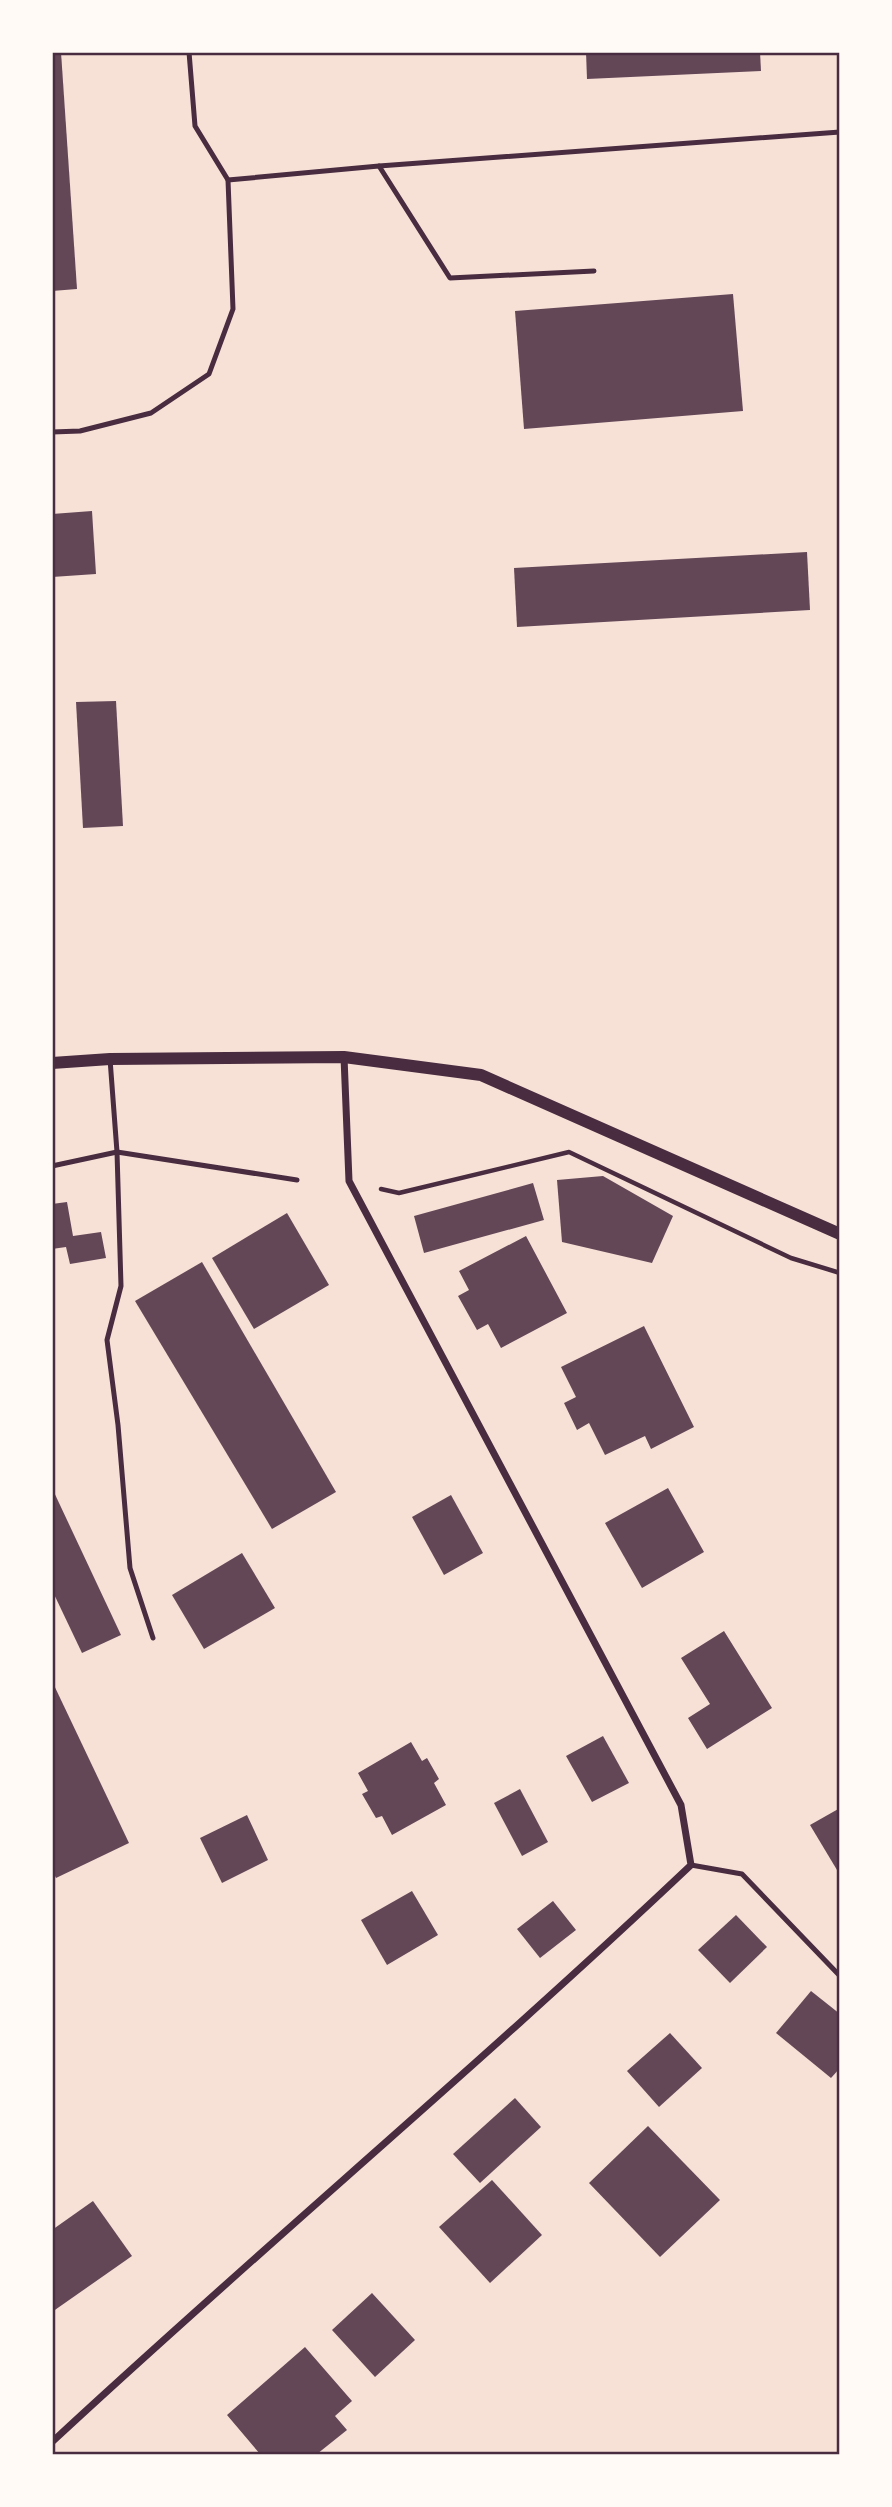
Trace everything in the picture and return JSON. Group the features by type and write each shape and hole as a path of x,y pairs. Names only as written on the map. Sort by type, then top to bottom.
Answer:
{"street":[{"path":"52,2442 182,2322 604,1947 691,1865 681,1805 349,1181 344,1057"},
{"path":"52,1063 110,1059 344,1057 481,1075 839,1234"}],"lane":[{"path":"52,432 80,431 151,413 209,374 233,309 228,180 195,126 189,52"},
{"path":"228,180 379,166 839,132"},
{"path":"379,166 450,278 594,271"},
{"path":"110,1059 117,1152 121,1286 107,1340 118,1425 130,1567 153,1638"},
{"path":"52,1166 117,1152 297,1180"},
{"path":"691,1865 742,1874 839,1976"}],"path":[{"path":"349,1181 399,1193 569,1153 791,1258 839,1273"}],"building":[{"path":"52,52 61,52 77,289 52,291"},
{"path":"586,52 760,52 761,71 587,79"},
{"path":"733,294 743,411 524,429 515,311"},
{"path":"92,511 96,574 52,577 52,514"},
{"path":"807,552 810,610 517,627 514,568"},
{"path":"116,701 123,826 83,828 76,702"},
{"path":"603,1176 673,1216 652,1263 562,1242 557,1180"},
{"path":"533,1183 544,1220 424,1253 414,1216"},
{"path":"67,1202 73,1236 101,1232 106,1258 70,1264 66,1247 52,1249 52,1204"},
{"path":"287,1213 329,1285 254,1329 212,1258"},
{"path":"526,1236 567,1313 501,1348 488,1324 477,1330 458,1296 469,1290 459,1271"},
{"path":"202,1262 336,1492 272,1529 135,1301"},
{"path":"644,1326 694,1427 651,1449 645,1436 605,1455 589,1423 577,1430 564,1403 576,1397 561,1367"},
{"path":"52,1488 121,1635 82,1653 52,1590"},
{"path":"668,1488 704,1552 642,1588 605,1523"},
{"path":"451,1495 483,1553 444,1575 412,1517"},
{"path":"242,1553 275,1608 204,1649 172,1595"},
{"path":"724,1631 772,1708 707,1749 688,1718 710,1704 681,1658"},
{"path":"52,1681 129,1843 56,1878 52,1870"},
{"path":"603,1736 629,1783 592,1802 566,1756"},
{"path":"411,1742 422,1761 427,1758 439,1779 434,1783 446,1805 392,1835 382,1816 376,1818 362,1794 368,1791 358,1773"},
{"path":"520,1789 548,1842 522,1856 494,1803"},
{"path":"840,1808 840,1875 810,1825"},
{"path":"247,1815 268,1860 222,1883 200,1838"},
{"path":"412,1891 438,1935 387,1965 361,1920"},
{"path":"553,1901 576,1930 540,1958 517,1929"},
{"path":"736,1915 767,1947 730,1983 698,1950"},
{"path":"811,1991 840,2014 840,2068 831,2078 776,2033"},
{"path":"670,2033 702,2068 659,2107 627,2071"},
{"path":"515,2098 541,2127 480,2183 453,2154"},
{"path":"648,2126 720,2200 660,2257 589,2183"},
{"path":"492,2180 542,2235 490,2283 439,2227"},
{"path":"93,2201 132,2256 52,2312 52,2230"},
{"path":"372,2293 415,2340 375,2377 332,2330"},
{"path":"305,2347 352,2401 335,2416 347,2430 317,2454 260,2454 227,2415"}]}
